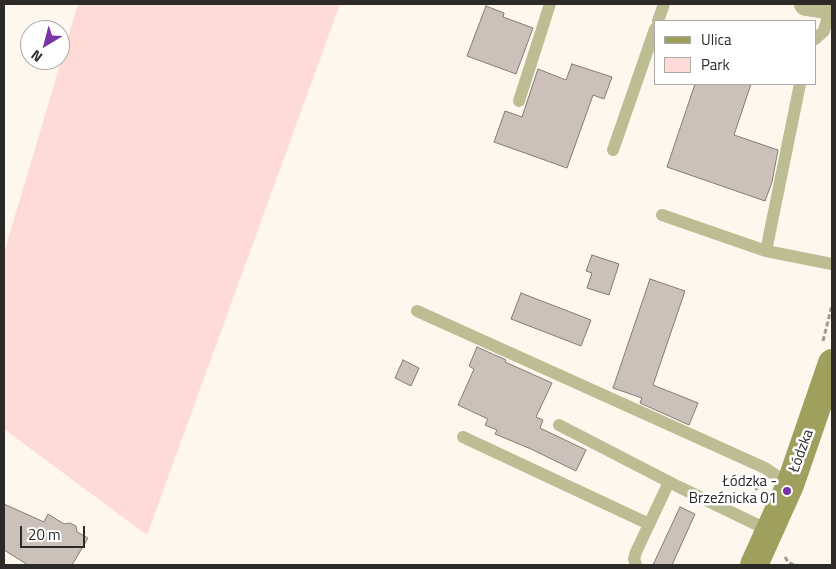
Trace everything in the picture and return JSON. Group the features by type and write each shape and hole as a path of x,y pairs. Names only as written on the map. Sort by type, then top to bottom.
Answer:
{"main road":[{"name":"Łódzka","path":"759,564 770,531 790,485 832,363"}],"street":[{"path":"806,4 831,8"}],"lane":[{"path":"519,101 550,4"},
{"path":"658,20 664,4"},
{"path":"816,38 824,31 831,8"},
{"path":"613,150 654,33"},
{"path":"766,251 800,85"},
{"path":"662,215 766,251 832,264"},
{"path":"417,311 765,468 790,485"},
{"path":"559,425 770,531"},
{"path":"463,437 648,524"},
{"path":"636,565 634,559 636,552 670,482"}],"green space":[{"path":"78,4 340,4 147,535 4,429 4,253 58,70 70,70 70,31"}],"building":[{"path":"486,6 504,13 503,17 533,28 516,74 467,56"},
{"path":"572,64 612,77 604,99 593,95 567,168 494,142 505,111 522,117 538,69 566,80"},
{"path":"695,85 751,85 734,135 778,150 772,182 765,201 667,167"},
{"path":"592,255 619,264 609,295 587,288 592,273 586,271"},
{"path":"650,279 685,291 653,385 698,403 689,425 640,403 642,398 613,388"},
{"path":"521,293 591,320 581,346 511,319"},
{"path":"477,347 552,383 536,417 543,420 540,428 586,450 576,471 495,434 497,430 485,425 488,419 458,405 474,369 469,366"},
{"path":"403,360 419,368 411,386 395,378"},
{"path":"4,504 44,522 48,514 64,524 70,523 76,526 77,532 88,538 72,565 28,565 4,550"},
{"path":"680,507 695,514 672,565 653,565"}],"place":[{"name":"Łódzka - Brzeźnicka 01","path":"787,491"}]}
